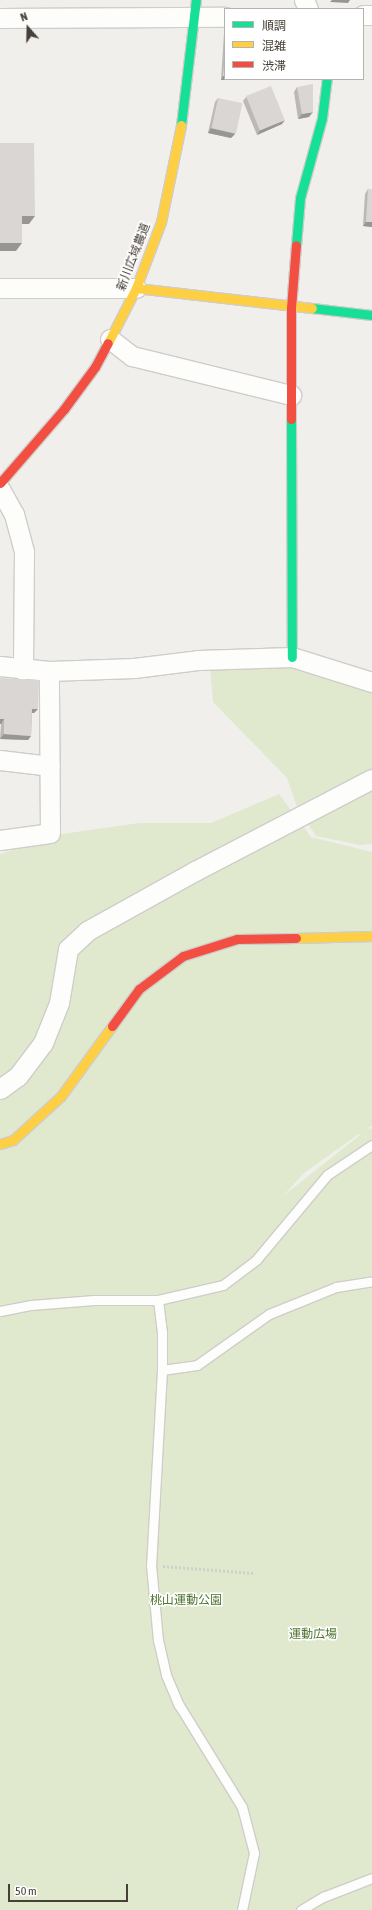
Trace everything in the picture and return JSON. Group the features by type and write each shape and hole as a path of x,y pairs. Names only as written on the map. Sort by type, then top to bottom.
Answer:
{"street":[{"path":"0,18 196,8 224,17"},
{"name":"新川広域農道","path":"0,483 64,409 95,367 136,288 161,222 184,112 196,8"},
{"path":"292,657 291,308 300,198 322,118 327,80"},
{"path":"0,288 136,288 291,308 372,315"},
{"path":"110,339 132,356 292,395"},
{"path":"0,489 14,514 24,551 23,670"},
{"path":"0,666 48,672 134,668 198,660 292,657 372,682"},
{"path":"0,840 50,833 48,672"},
{"path":"0,760 50,766"},
{"path":"0,1089 18,1076 43,1043 59,1003 68,948 87,931 195,871 372,779"},
{"path":"0,1144 12,1140 62,1096 139,989 183,956 237,939 372,936"}],"lane":[{"path":"0,1310 31,1305 94,1300 158,1300 222,1285 256,1260 327,1175 350,1157 372,1144"},
{"path":"162,1370 197,1364 269,1314 336,1287 372,1281"},
{"path":"158,1300 162,1332 162,1370 151,1564 158,1640 166,1675 179,1706 242,1807 254,1853 242,1910"},
{"path":"301,1910 323,1897 372,1878"}],"path":[{"path":"151,1564 254,1572"}],"green space":[{"path":"210,667 291,667 372,690 372,844 360,845 316,836 297,807 287,778 213,702"},
{"name":"桃山運動公園","path":"279,794 311,837 372,852 372,1126 368,1128 372,1129 372,1910 0,1910 0,854 62,834 139,823 211,823","holes":["359,1134 360,1135 283,1196 304,1173"]}],"building":[{"path":"313,84 313,112 302,114 297,87"},
{"path":"271,86 285,120 260,130 246,96"},
{"path":"218,98 242,103 236,134 212,128"},
{"path":"0,143 34,143 35,216 22,216 22,243 0,243"},
{"path":"368,189 372,190 372,222 366,222"},
{"path":"0,678 39,680 38,709 32,709 31,736 4,734 4,719 0,719"}],"traffic: fast":[{"path":"181,125 196,0"},
{"path":"296,245 300,198 322,118 327,80"},
{"path":"312,308 372,315"},
{"path":"291,419 292,657"}],"traffic: slow":[{"path":"108,343 136,288 161,222 181,125"},
{"path":"136,288 312,308"},
{"path":"296,938 372,936"},
{"path":"0,1144 13,1140 61,1096 112,1026"}],"traffic: jam":[{"path":"291,419 291,308 296,245"},
{"path":"0,483 64,409 95,367 108,343"},
{"path":"112,1026 139,989 183,956 237,939 296,938"}],"park label":[{"name":"運動広場","path":"313,1635"}]}
